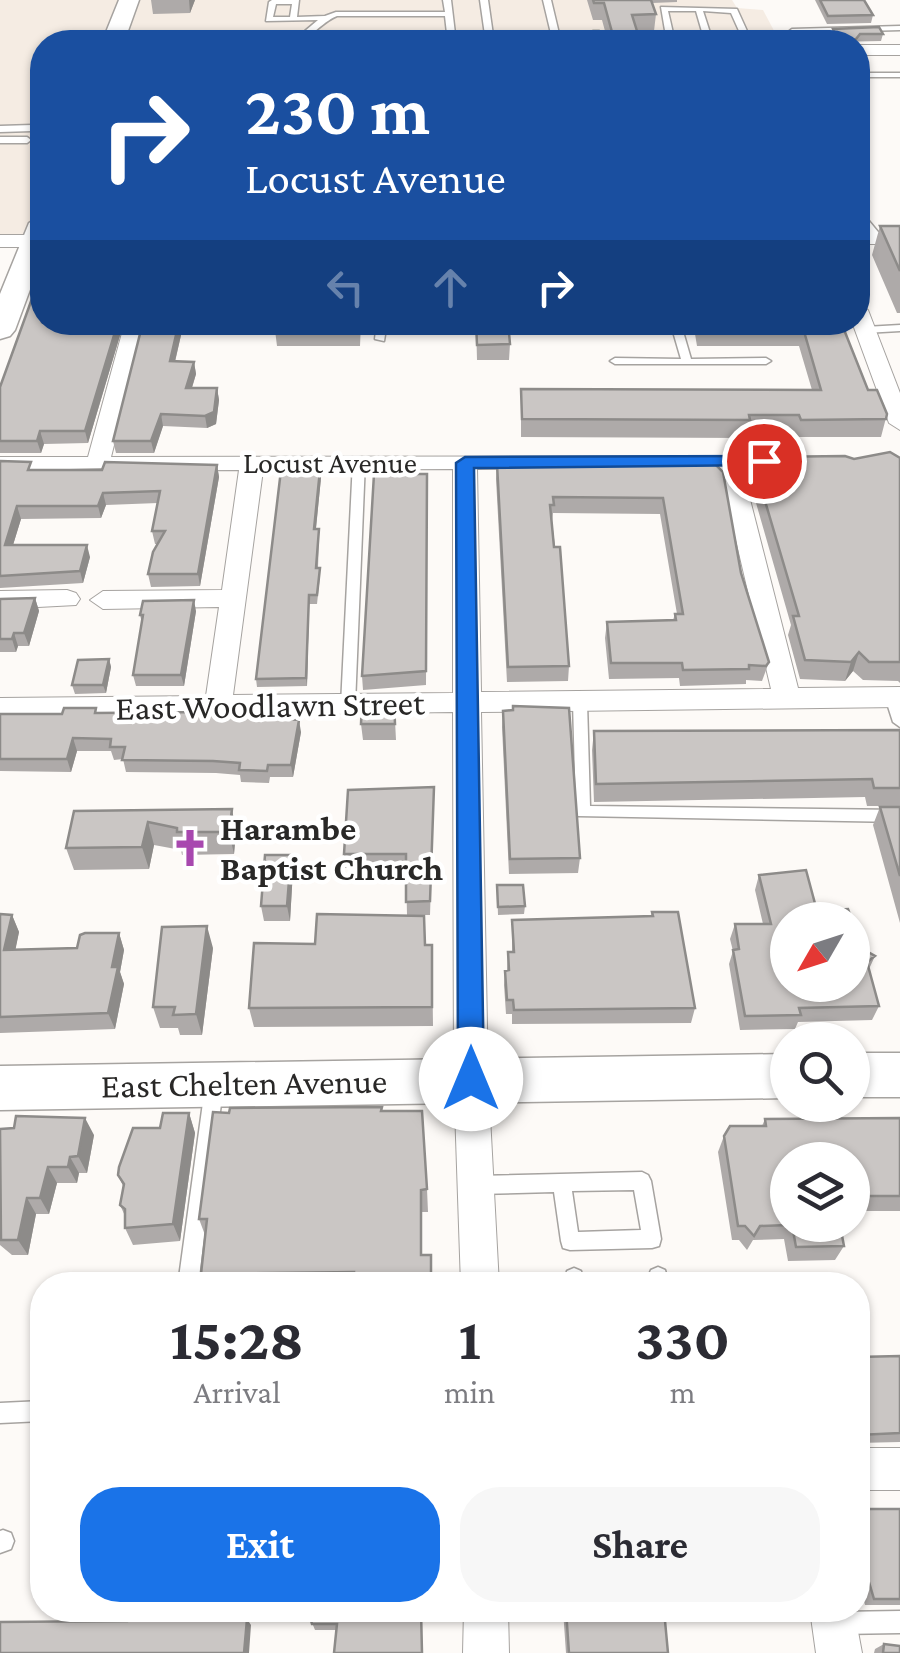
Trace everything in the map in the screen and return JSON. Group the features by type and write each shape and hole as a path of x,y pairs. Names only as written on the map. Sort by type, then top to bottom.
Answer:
{"street":[{"path":"118,30 129,0"},
{"path":"870,50 900,50"},
{"path":"0,241 30,236"},
{"path":"870,238 900,238"},
{"path":"0,330 30,259"},
{"path":"98,463 132,335"},
{"path":"869,335 890,372 900,423"},
{"name":"Locust Avenue","path":"0,464 824,460"},
{"path":"729,461 788,698"},
{"path":"465,463 471,1079 479,1272"},
{"path":"218,706 252,464"},
{"path":"103,600 233,598"},
{"path":"0,600 67,599"},
{"name":"East Woodlawn Street","path":"0,708 788,698 897,705"},
{"path":"870,1076 900,1075"},
{"name":"East Chelten Avenue","path":"0,1088 770,1076"},
{"path":"870,1469 900,1469"},
{"path":"486,1622 486,1653"}],"lane":[{"path":"448,0 451,30"},
{"path":"484,0 488,30"},
{"path":"547,0 554,30"},
{"path":"327,5 336,14"},
{"path":"668,30 664,9 734,11 743,30"},
{"path":"699,9 705,30"},
{"path":"311,30 336,14 449,14"},
{"path":"294,18 326,18"},
{"path":"792,30 900,28"},
{"path":"870,74 900,75"},
{"path":"0,129 30,128"},
{"path":"0,140 26,140"},
{"path":"870,323 900,328"},
{"path":"380,335 380,339"},
{"path":"679,335 687,362"},
{"path":"614,362 766,362"},
{"path":"348,705 359,461"},
{"path":"580,702 583,812 900,816"},
{"path":"190,1272 214,1084"},
{"path":"476,1185 642,1181 652,1239 570,1240 562,1183"},
{"path":"0,1412 30,1411"},
{"path":"835,1629 900,1622"}],"shaded area":[{"path":"0,0 732,0 737,8 763,10 774,30 30,30 30,241 0,241"}],"building":[{"path":"593,0 651,0 656,14 632,15 637,30 611,30 604,3"},
{"path":"820,0 864,0 873,15 828,16"},
{"path":"879,27 883,34 870,34 870,30 833,29"},
{"path":"880,226 900,226 900,271"},
{"path":"30,304 30,335 114,335 85,431 40,431 37,441 0,441 0,387"},
{"path":"140,335 176,335 170,361 194,362 186,388 217,388 214,412 205,416 161,414 151,441 113,441"},
{"path":"477,335 509,335 510,344 477,345"},
{"path":"805,335 846,335 868,390 877,390 886,419 801,420 799,415 749,415 750,420 522,419 521,389 821,390"},
{"path":"890,452 900,458 900,662 869,662 859,652 851,662 805,660 793,616 799,616 752,457 854,459"},
{"path":"0,461 31,462 28,470 102,470 105,462 217,465 198,574 148,574 153,552 165,531 152,531 160,491 103,493 98,506 17,506 5,545 87,545 80,571 0,576"},
{"path":"713,462 723,472 741,573 769,662 766,666 683,670 682,663 611,663 607,622 676,620 675,614 683,614 663,498 553,497 554,505 550,505 554,547 560,547 569,666 508,667 497,464"},
{"path":"281,470 320,470 314,529 319,529 317,595 309,595 306,678 256,679"},
{"path":"374,474 427,474 426,671 362,676"},
{"path":"35,598 24,633 0,639 0,599"},
{"path":"194,600 181,675 133,675 143,601"},
{"path":"109,659 103,685 72,685 78,660"},
{"path":"362,701 394,701 395,724 361,724"},
{"path":"513,706 569,708 580,858 510,859 503,711 513,710"},
{"path":"64,708 96,708 95,713 210,712 299,720 291,765 268,765 267,771 239,770 240,763 122,760 125,747 110,747 111,739 73,738 67,759 0,759 0,714 62,714"},
{"path":"900,730 900,788 874,788 872,779 596,784 594,731"},
{"path":"434,787 430,901 406,902 406,854 344,854 348,790"},
{"path":"880,807 900,807 900,876"},
{"path":"232,809 229,832 177,832 177,828 148,822 142,847 66,848 74,811"},
{"path":"265,855 291,855 287,906 261,906"},
{"path":"806,870 815,902 770,902 770,920 759,875"},
{"path":"497,885 523,885 525,906 498,907"},
{"path":"652,912 678,912 695,1008 514,1010 513,1000 507,1000 505,971 509,970 508,952 514,952 512,920 653,916"},
{"path":"0,914 12,915 4,950 77,948 80,935 85,933 119,933 112,967 118,967 108,1013 0,1017"},
{"path":"317,914 424,916 425,945 432,945 432,1007 249,1008 254,943 315,944"},
{"path":"735,924 770,924 770,1002 870,1002 870,973 879,1006 799,1008 801,1015 745,1016 733,950 739,949"},
{"path":"207,926 196,1014 173,1015 175,1007 153,1007 162,927"},
{"path":"382,1107 381,1111 422,1111 427,1189 421,1190 421,1255 431,1255 431,1272 201,1272 207,1219 199,1219 213,1112 229,1113 230,1108"},
{"path":"163,1113 189,1113 173,1224 125,1228 125,1209 120,1205 124,1184 118,1175 119,1167 133,1128 160,1128"},
{"path":"16,1116 85,1118 78,1156 70,1157 68,1167 48,1167 40,1198 27,1198 18,1240 1,1240 0,1129 14,1128"},
{"path":"870,1118 900,1118 900,1196 870,1196 870,1142 770,1142 770,1226 760,1226 754,1236 745,1226 738,1226 724,1136 730,1126 766,1126 765,1119 870,1122"},
{"path":"795,1242 843,1242 844,1246 796,1247"},
{"path":"900,1356 900,1433 870,1434 870,1357"},
{"path":"870,1509 900,1509 900,1599 874,1599 870,1585"},
{"path":"0,1622 247,1622 244,1653 0,1653"},
{"path":"421,1622 422,1653 334,1653 337,1624 312,1624"},
{"path":"567,1622 665,1622 668,1653 569,1653"},
{"path":"884,1644 900,1646 900,1653 883,1653"}],"place":[{"name":"Harambe Baptist Church","path":"190,848"}],"route":[{"path":"471,1079 465,463 764,461"}]}
